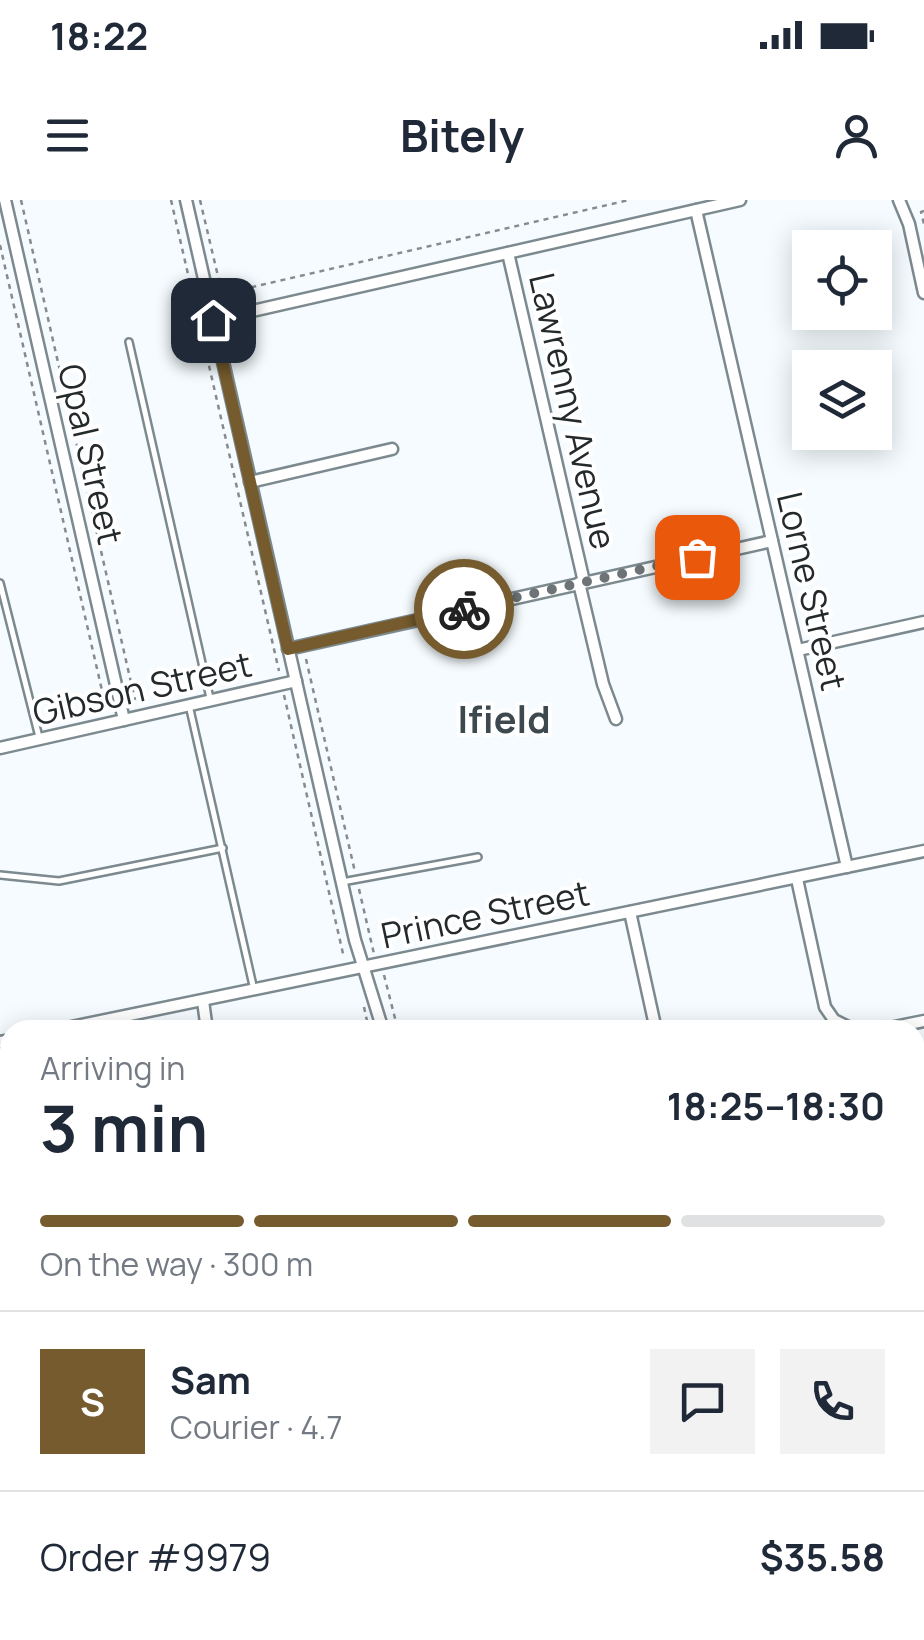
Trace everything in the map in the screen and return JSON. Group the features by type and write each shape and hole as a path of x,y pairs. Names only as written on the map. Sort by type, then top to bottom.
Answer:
{"street":[{"name":"Opal Street","path":"5,200 124,720"},
{"path":"186,200 342,882 380,1020"},
{"path":"213,320 740,200"},
{"path":"899,200 924,293"},
{"path":"908,224 910,200"},
{"name":"Lorne Street","path":"696,210 847,868"},
{"name":"Lawrenny Avenue","path":"508,252 603,684 616,719"},
{"path":"250,482 392,449"},
{"path":"288,649 772,540"},
{"path":"798,650 924,622"},
{"name":"Gibson Street","path":"0,748 296,682"},
{"name":"Prince Street","path":"106,1020 924,851"},
{"path":"797,879 825,1008 834,1020"},
{"path":"630,912 654,1020"},
{"path":"202,1000 205,1020"}],"lane":[{"path":"129,342 211,700"},
{"path":"0,583 39,740"},
{"path":"190,705 254,990"},
{"path":"0,875 59,881 222,848"},
{"path":"342,882 478,857"}],"path":[{"path":"21,200 135,700"},
{"path":"171,200 280,675"},
{"path":"200,200 222,294 629,200"},
{"path":"924,211 924,224"},
{"path":"0,245 106,708"},
{"path":"306,658 374,954"},
{"path":"284,694 344,958"},
{"path":"384,975 395,1020"},
{"path":"363,1003 367,1020"}],"way so far":[{"path":"464,609 697,557"}],"district":[{"name":"Ifield","path":"504,718"}],"route":[{"path":"213,320 288,649 464,609"}]}
